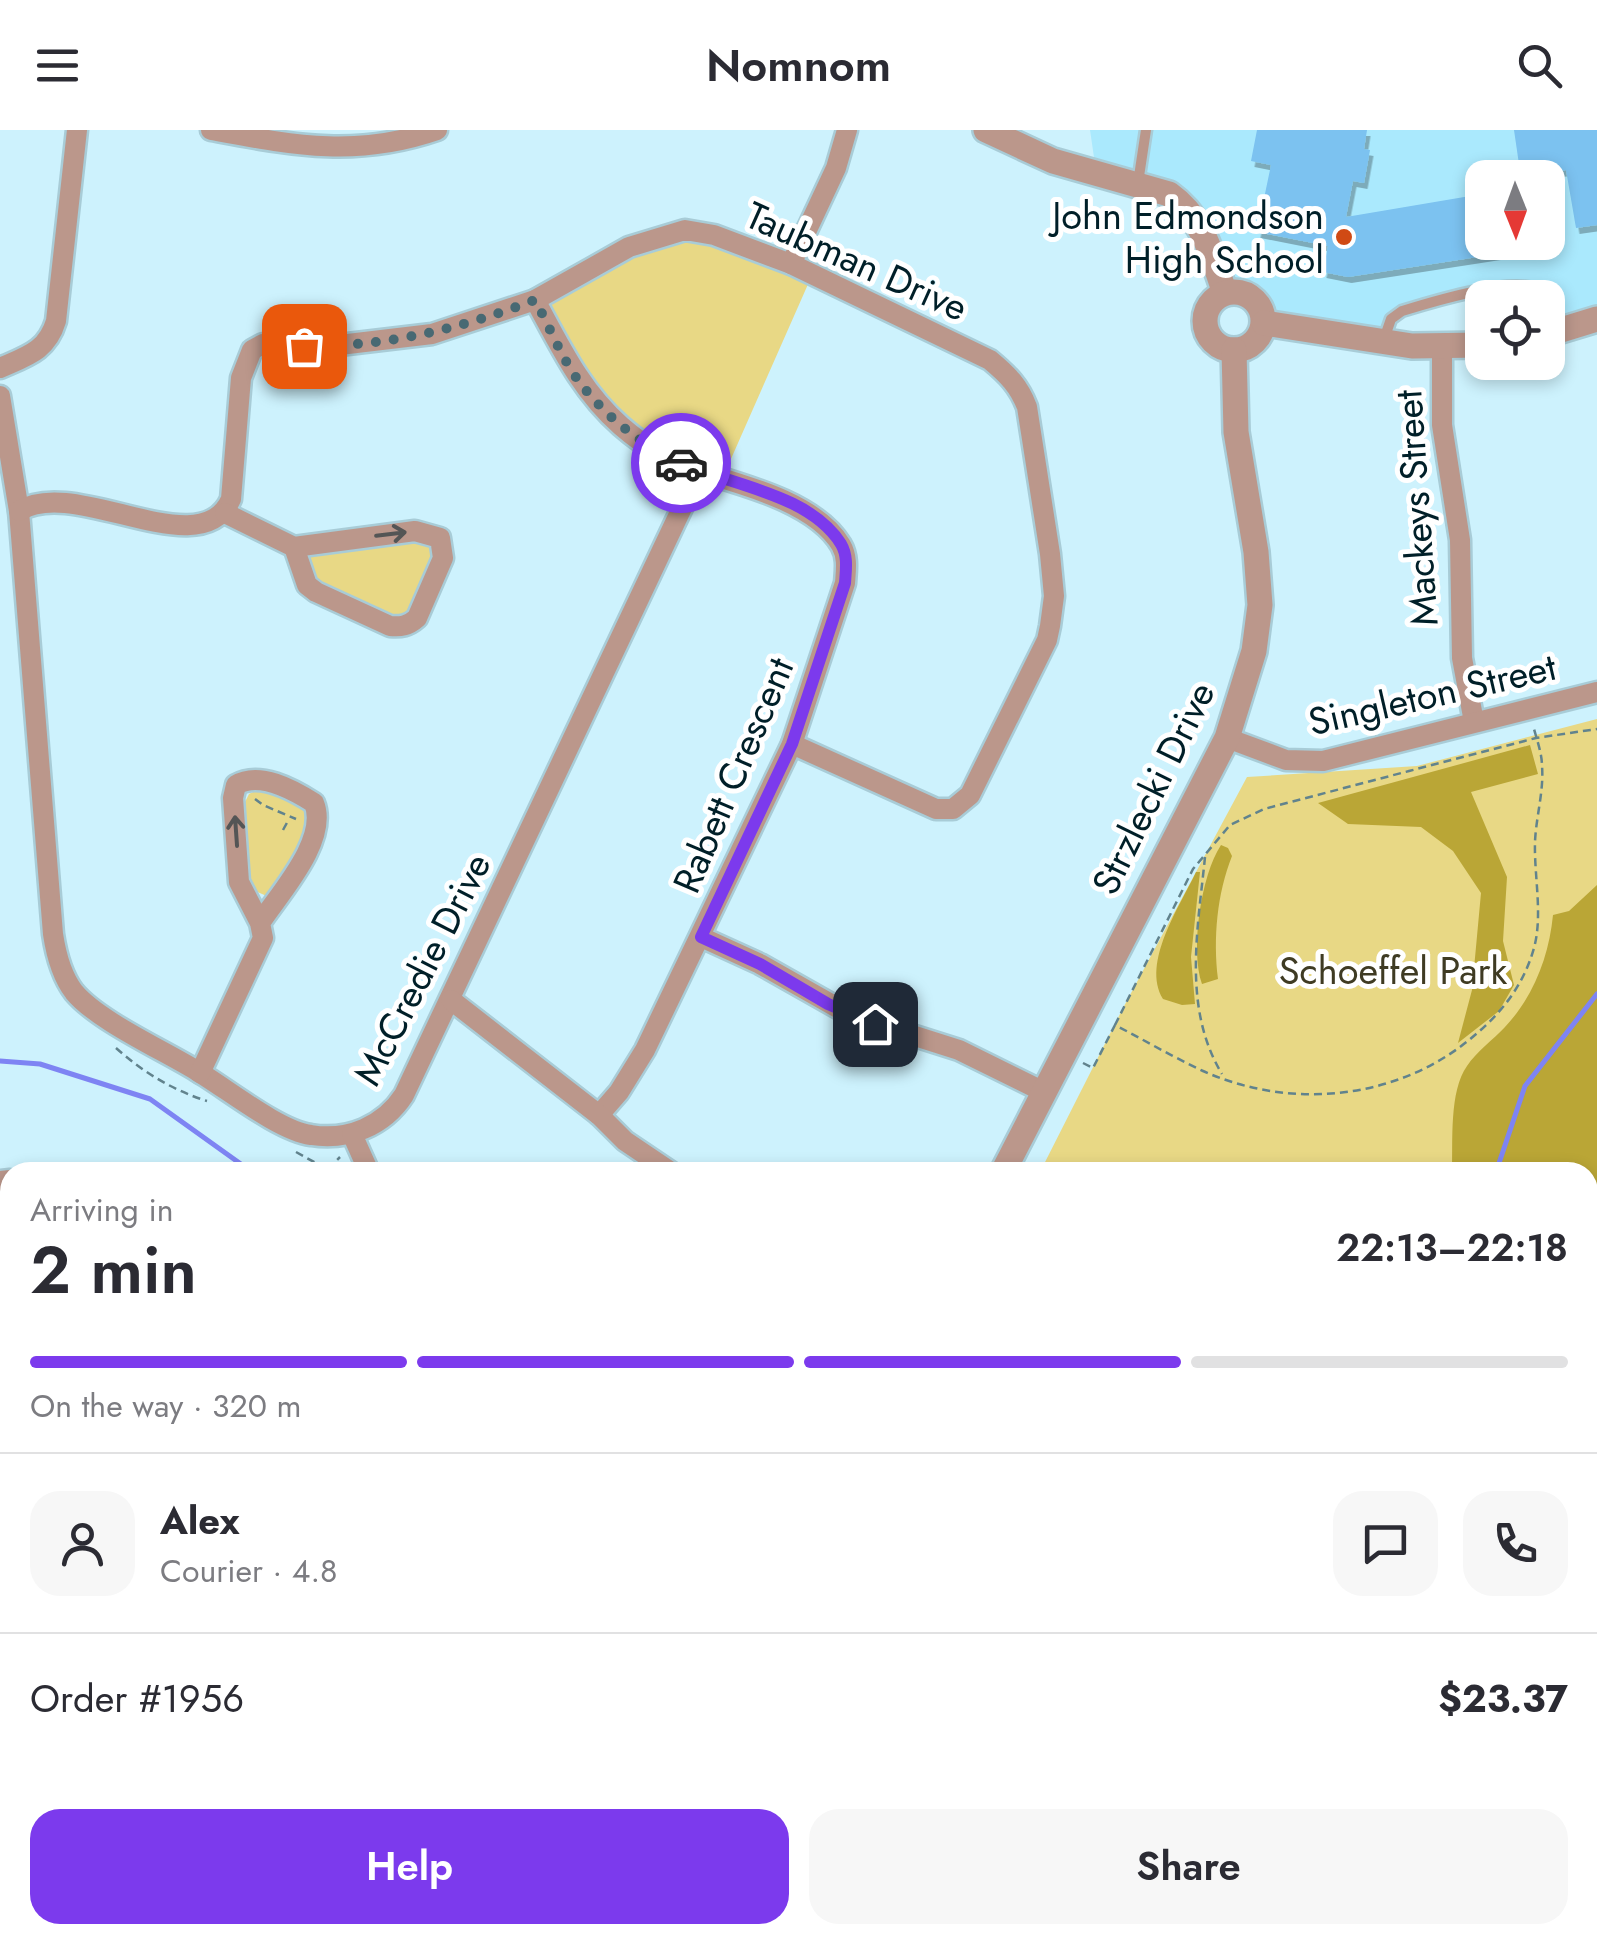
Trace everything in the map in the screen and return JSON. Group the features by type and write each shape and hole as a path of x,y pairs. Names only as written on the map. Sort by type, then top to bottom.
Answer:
{"street":[{"path":"0,368 38,351 51,336 56,321 78,130"},
{"path":"211,130 312,148 342,149 394,143 437,130"},
{"path":"792,264 836,168 847,130"},
{"path":"986,130 1043,157 1169,194 1196,218 1224,294"},
{"name":"Taubman Drive","path":"224,512 234,482 241,378 252,350 263,344 331,346 432,334 535,300 629,247 685,230 714,234 792,264 990,360 1019,388 1027,407 1054,596 1047,640 970,795 953,809 936,809 792,744"},
{"path":"1239,292 1251,296 1260,306 1264,323 1254,342 1234,350 1220,346 1206,329 1208,308 1224,294 1239,292"},
{"name":"Rabett Crescent","path":"535,300 580,384 620,425 657,453 699,472 736,480 794,506 825,526 842,546 846,561 845,583 792,744 701,937 628,1078 598,1115"},
{"path":"1565,329 1597,319"},
{"path":"1264,323 1383,343 1465,346"},
{"name":"Mackeys Street","path":"1442,347 1442,425 1460,540 1462,658 1474,722"},
{"name":"Strzlecki Drive","path":"1008,1162 1227,738 1254,652 1260,604 1256,552 1236,432 1234,350"},
{"name":"McCredie Drive","path":"0,396 18,511 46,860 58,960 73,990 86,1004 302,1134 349,1143 396,1107 451,1000 699,472"},
{"path":"18,511 29,504 84,504 178,527 196,527 224,512 294,547 415,531 440,538 443,558 417,618 400,627 316,592 307,585 294,547"},
{"name":"Singleton Street","path":"1227,738 1286,760 1323,761 1597,692"},
{"path":"200,1072 264,938 239,882 234,798 236,786 259,778 314,802 318,816 314,834 292,878 260,923"},
{"path":"701,937 760,964 840,1010 959,1050 1044,1092"},
{"path":"451,1000 656,1162"},
{"path":"349,1143 362,1162"}],"lane":[{"path":"1138,183 1146,130"},
{"path":"1383,343 1391,318 1402,311 1465,297"}],"path":[{"path":"1115,1025 1206,1072 1319,1096 1347,1094 1398,1081 1439,1062 1494,1020 1526,971 1535,944 1535,842 1542,765 1528,708"},
{"path":"1063,1054 1093,1068 1193,869 1230,825 1264,809 1536,738 1597,728"},
{"path":"243,781 254,798 270,809 290,818 318,816"},
{"path":"268,816 270,809"},
{"path":"282,830 290,818"},
{"path":"1206,855 1194,966 1206,1033 1224,1076"},
{"path":"334,1162 349,1143"}],"shaded area":[{"name":"John Edmondson High School","path":"1090,130 1597,130 1597,319 1565,329 1565,280 1465,280 1465,298 1410,309 1386,330 1262,312 1251,297 1233,292 1196,219 1096,171"},
{"path":"1530,745 1538,774 1471,792 1507,877 1503,941 1514,985 1499,1011 1458,1043 1472,990 1481,893 1453,851 1421,827 1348,824 1318,803"},
{"path":"1221,845 1232,856 1218,916 1218,979 1202,984 1197,933 1203,893"},
{"path":"1196,872 1200,872 1191,957 1195,1004 1182,1005 1163,999 1157,985 1157,969 1165,935"},
{"path":"1597,885 1597,1162 1452,1162 1455,1103 1461,1077 1475,1055 1515,1015 1532,989 1544,960 1553,915 1569,911"}],"green space":[{"path":"683,241 733,249 809,282 727,468 661,442 616,408 544,303 628,256"},
{"path":"416,537 432,545 435,551 408,618 396,621 316,584 304,551"},
{"name":"Schoeffel Park","path":"1597,719 1597,1162 1045,1162 1247,777 1417,766"},
{"path":"261,788 307,809 311,828 280,887 269,897 253,890 249,882 243,806 249,794"}],"building":[{"path":"1257,130 1367,130 1364,149 1370,150 1364,183 1353,181 1346,217 1465,197 1465,259 1348,277 1323,272 1328,246 1257,232 1271,165 1251,161"},
{"path":"1514,130 1597,130 1597,225 1576,228 1565,160 1518,160"}],"waterway":[{"path":"1499,1162 1525,1086 1597,994"},
{"path":"0,1061 40,1064 150,1099 238,1162"}],"way so far":[{"path":"304,346 391,341 432,334 535,300 580,384 620,425 657,453 681,463"}],"place":[{"name":"John Edmondson High School","path":"1344,237"}],"route":[{"path":"681,463 699,472 736,480 794,506 825,526 842,546 846,561 845,583 792,744 701,937 760,964 828,1004 875,1024"}]}
